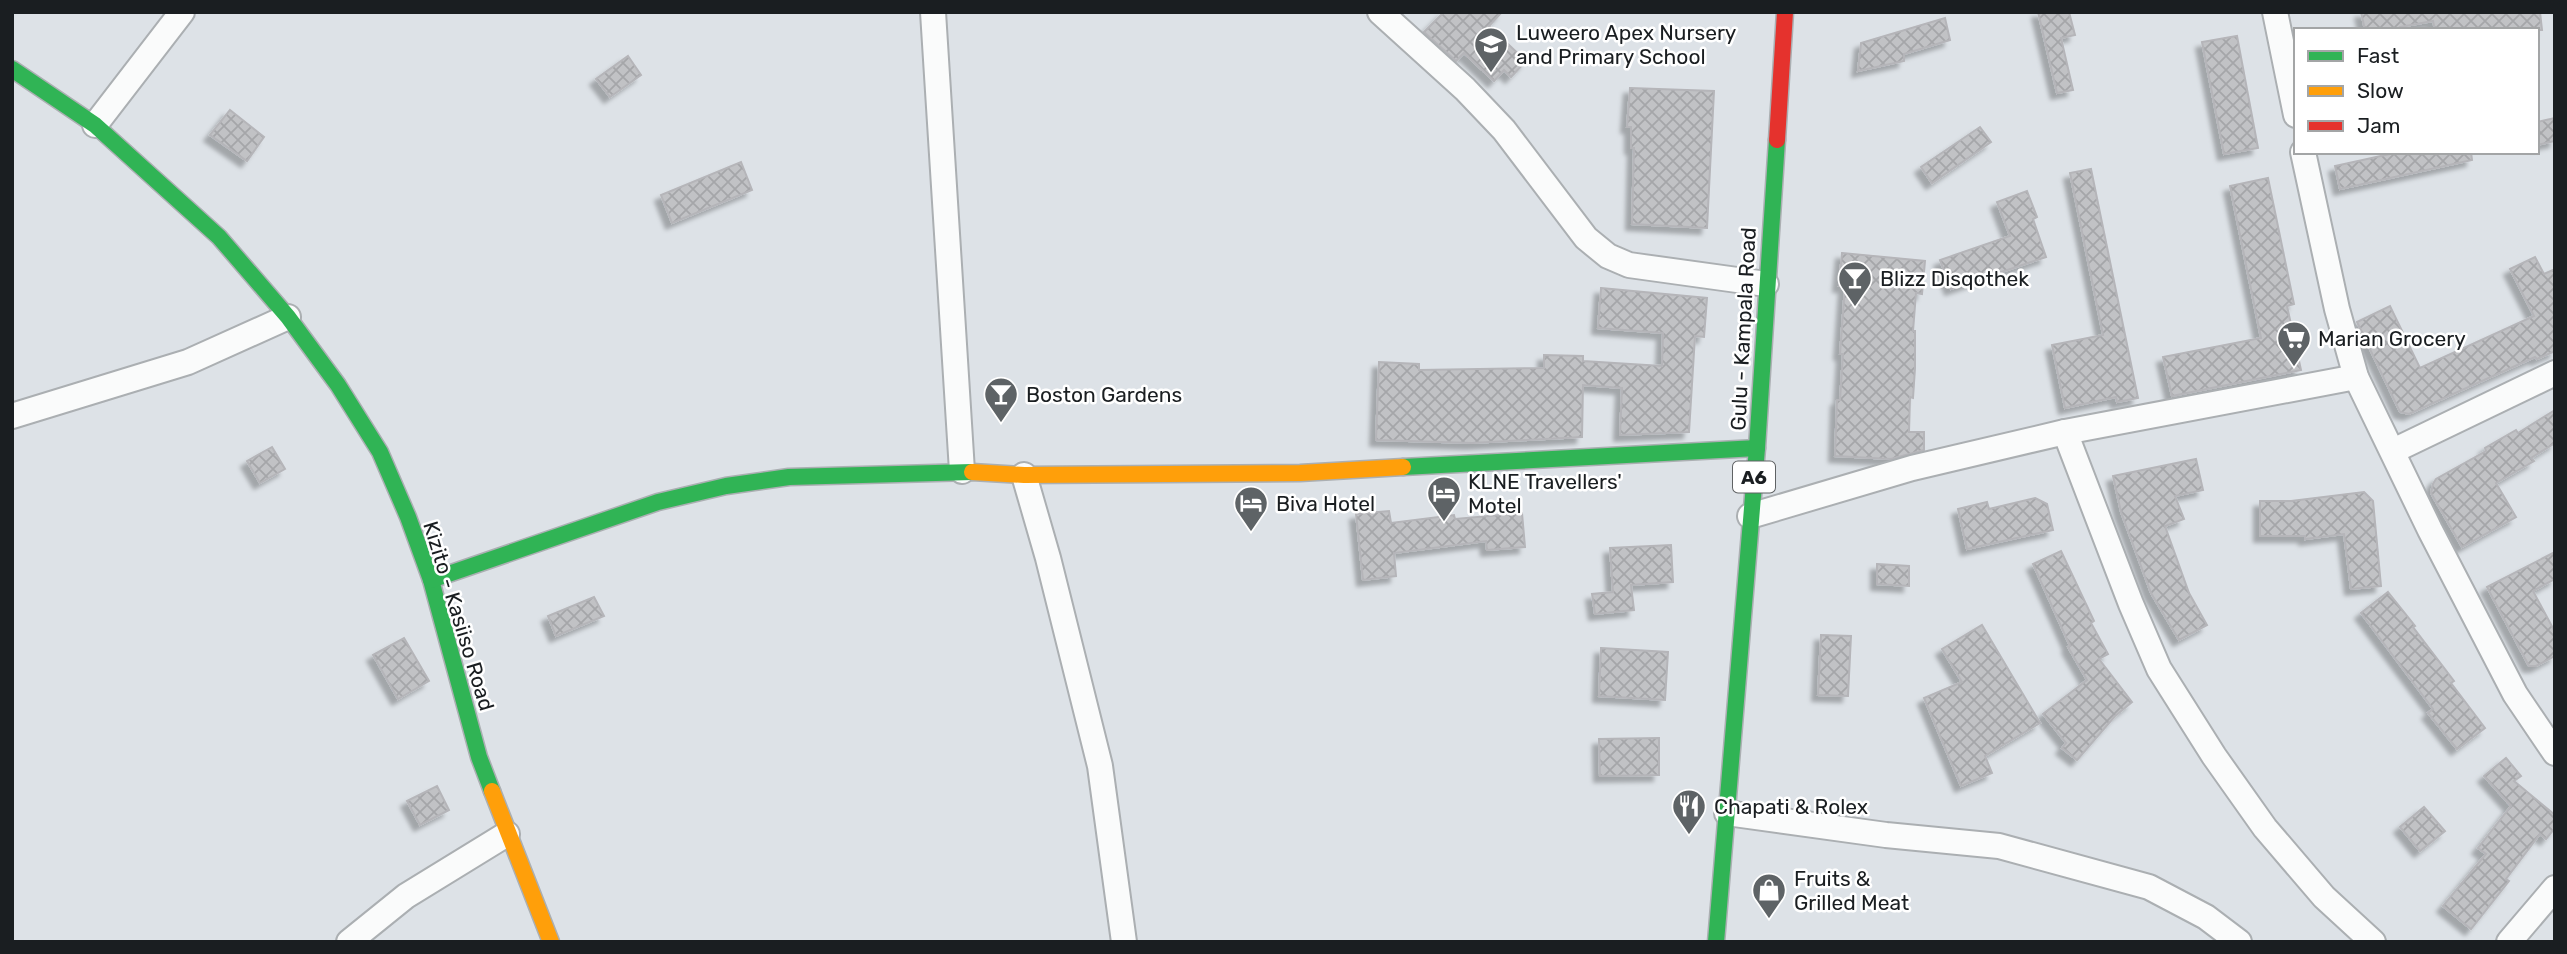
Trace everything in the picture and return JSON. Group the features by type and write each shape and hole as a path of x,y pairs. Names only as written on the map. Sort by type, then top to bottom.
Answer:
{"street":[{"path":"95,125 182,12"},
{"path":"933,12 962,471"},
{"path":"1380,12 1465,89 1504,130 1586,238 1608,256 1629,265 1766,284"},
{"name":"Gulu - Kampala Road","path":"1714,940 1758,448 1766,284 1785,12"},
{"path":"2275,12 2294,105"},
{"name":"Kizito - Kasiiso Road","path":"12,69 95,125 219,237 289,317 338,385 380,452 408,517 430,580 479,757 551,942"},
{"path":"2304,154 2337,309 2356,377 2430,530 2515,694 2555,753"},
{"path":"12,416 188,362 289,317"},
{"path":"2393,452 2555,373"},
{"path":"1750,516 1912,468 2065,432 2356,377"},
{"path":"2065,432 2130,604 2159,669 2214,756 2265,828 2324,897 2373,942"},
{"path":"430,580 658,502 726,486 789,477 962,471 1024,475 1300,473 1758,448"},
{"path":"1024,475 1048,558 1100,766 1124,942"},
{"path":"1727,813 1885,835 1999,846 2149,887 2206,917 2239,942"},
{"path":"349,942 406,896 507,834"},
{"path":"2509,942 2550,904"}],"building":[{"path":"1444,12 1502,12 1489,26 1526,61 1511,77 1504,70 1494,81 1464,53 1456,61 1424,32"},
{"path":"2038,12 2069,12 2075,35 2061,38 2073,90 2057,93"},
{"path":"2361,12 2540,12 2542,30 2435,28 2433,21 2400,28 2365,28"},
{"path":"1945,18 1950,40 1904,54 1904,61 1858,71 1861,43"},
{"path":"2237,36 2258,148 2224,154 2202,42"},
{"path":"628,56 641,75 610,97 596,79"},
{"path":"1630,88 1714,91 1707,228 1632,224 1634,148 1631,148 1631,127 1627,127"},
{"path":"230,110 264,137 247,161 210,135"},
{"path":"2555,118 2555,141 2539,145 2539,122"},
{"path":"1980,127 1991,142 1932,183 1921,167"},
{"path":"2390,154 2471,154 2472,160 2340,189 2335,166"},
{"path":"741,162 752,190 672,223 661,195"},
{"path":"2091,169 2138,398 2117,402 2116,397 2065,408 2052,345 2103,335 2070,173"},
{"path":"2268,178 2294,304 2287,306 2301,370 2172,396 2163,357 2261,338 2230,186"},
{"path":"2027,191 2037,217 2033,219 2046,257 1951,289 1940,260 2010,236 1997,202"},
{"path":"1842,253 1925,261 1922,294 1916,293 1913,331 1915,368 1913,398 1910,397 1909,432 1924,432 1924,450 1891,459 1835,456 1837,400 1840,400 1843,354 1840,354 1845,286 1839,286"},
{"path":"2535,257 2544,274 2555,269 2555,351 2537,359 2535,357 2409,414 2400,412 2357,322 2390,306 2420,368 2534,316 2510,269"},
{"path":"1601,288 1707,298 1704,337 1695,336 1689,432 1620,435 1622,388 1583,385 1582,437 1472,443 1376,440 1379,362 1419,364 1419,370 1544,368 1544,355 1583,356 1583,361 1662,366 1663,333 1598,328"},
{"path":"2555,410 2555,443 2531,458 2534,461 2496,483 2516,517 2462,547 2431,493 2436,479 2486,451 2485,448 2516,430 2518,433"},
{"path":"272,447 285,469 260,483 247,461"},
{"path":"2196,459 2203,490 2175,496 2184,519 2165,526 2189,593 2207,625 2179,640 2151,593 2121,512 2113,476"},
{"path":"2364,492 2373,501 2381,586 2351,589 2344,534 2305,539 2305,536 2260,536 2260,501 2291,501"},
{"path":"2035,498 2047,504 2053,530 1967,549 1958,509 1987,502 1989,509"},
{"path":"1389,511 1391,523 1454,515 1455,519 1522,513 1525,547 1487,550 1486,541 1394,553 1396,576 1363,580 1356,514"},
{"path":"1671,545 1673,582 1631,585 1634,610 1595,614 1592,594 1613,592 1610,548"},
{"path":"2061,551 2094,621 2091,623 2108,654 2099,659 2132,702 2115,716 2077,760 2062,748 2066,743 2043,714 2087,680 2068,647 2070,646 2033,564"},
{"path":"2555,552 2555,579 2533,591 2555,632 2555,656 2536,666 2529,666 2487,587"},
{"path":"1877,564 1909,566 1909,586 1877,584"},
{"path":"2388,592 2415,626 2413,627 2454,681 2451,683 2485,728 2457,749 2428,713 2433,709 2361,613"},
{"path":"594,597 604,616 556,636 548,616"},
{"path":"1982,625 2040,723 1985,756 1992,773 1961,786 1924,698 1962,682 1942,649"},
{"path":"1821,635 1851,636 1848,696 1818,695"},
{"path":"404,638 429,681 398,699 373,655"},
{"path":"1601,648 1668,652 1665,700 1599,696"},
{"path":"1659,738 1659,775 1600,776 1599,739"},
{"path":"2506,758 2521,776 2514,781 2555,815 2555,828 2546,839 2540,834 2506,879 2509,881 2471,929 2443,906 2486,854 2478,848 2511,806 2484,776"},
{"path":"437,786 449,810 420,825 407,801"},
{"path":"2424,807 2445,831 2420,851 2400,827"}],"traffic: fast":[{"path":"12,69 95,125 219,237 288,317 338,385 380,452 408,517 431,580 479,757 492,791"},
{"path":"1716,942 1757,448 1777,140"},
{"path":"1403,467 1757,448"},
{"path":"431,580 658,502 726,486 789,477 972,472"}],"traffic: slow":[{"path":"972,472 1024,475 1300,473 1403,467"},
{"path":"492,791 551,942"}],"traffic: jam":[{"path":"1777,140 1785,12"}],"place":[{"name":"Luweero Apex Nursery and Primary School","path":"1491,74"},
{"name":"Blizz Disqothek","path":"1855,308"},
{"name":"Marian Grocery","path":"2294,368"},
{"name":"Boston Gardens","path":"1001,424"},
{"name":"KLNE Travellers' Motel","path":"1444,523"},
{"name":"Biva Hotel","path":"1251,533"},
{"name":"Chapati & Rolex","path":"1689,836"},
{"name":"Fruits & Grilled Meat","path":"1769,920"}]}
